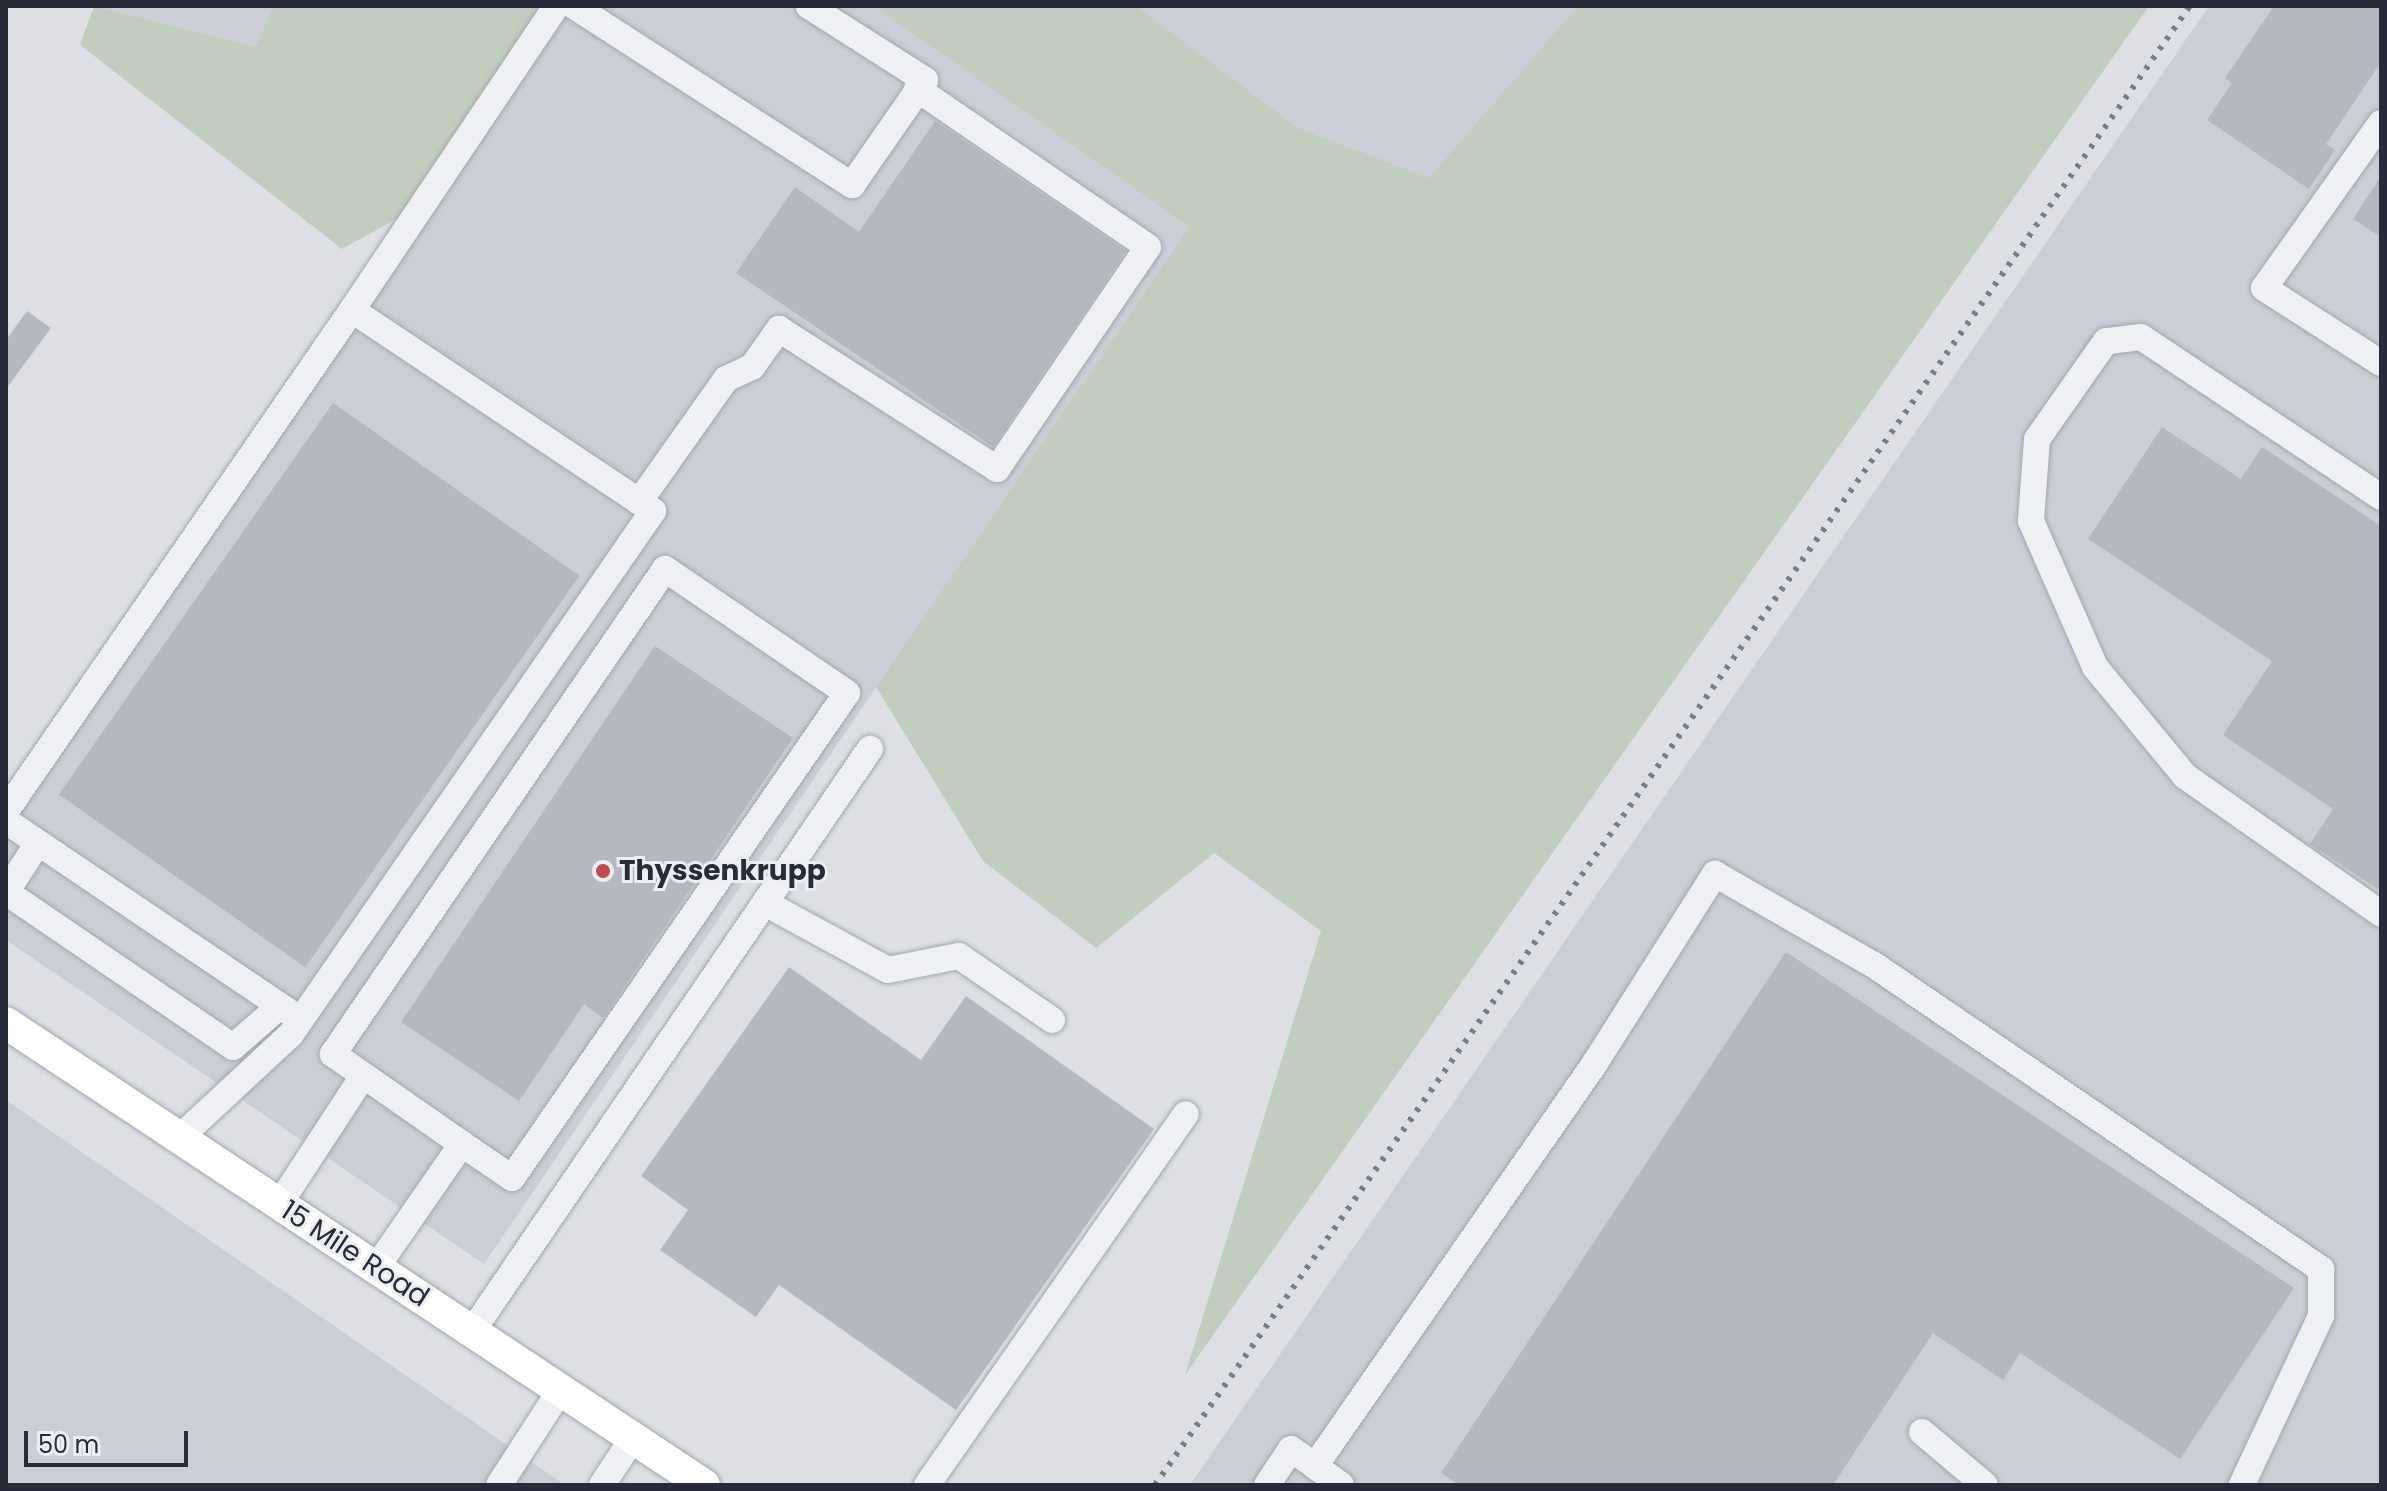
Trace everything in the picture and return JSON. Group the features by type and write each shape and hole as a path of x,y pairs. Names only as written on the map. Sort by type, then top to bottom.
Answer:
{"main road":[{"name":"15 Mile Road","path":"6,1023 278,1206 473,1330 704,1485"}],"street":[{"path":"6,811 352,310 556,6"},
{"path":"574,6 852,185 925,80 809,6"},
{"path":"639,502 726,379 752,367 779,329 997,469 1148,247 917,89"},
{"path":"2381,123 2264,288 2381,363"},
{"path":"178,1139 290,1013 653,511 352,310"},
{"path":"2381,497 2141,337 2106,341 2037,439 2031,521 2095,667 2185,776 2381,914"},
{"path":"665,569 847,693 512,1178 363,1076 333,1054 665,569"},
{"path":"473,1330 870,749"},
{"path":"6,821 290,1013"},
{"path":"38,843 6,892 233,1047 290,1013"},
{"path":"1315,1466 1595,1063 1715,874 1874,965 2147,1144 2321,1269 2321,1316 2242,1485"},
{"path":"765,903 888,970 959,956 1052,1020"},
{"path":"278,1206 363,1076"},
{"path":"927,1485 1186,1114"},
{"path":"376,1268 462,1144"},
{"path":"500,1485 561,1389"},
{"path":"1922,1432 1985,1485"},
{"path":"602,1485 633,1438"},
{"path":"1267,1485 1291,1449 1341,1485"}],"shaded area":[{"path":"94,6 873,6 1189,227 484,1264 6,940 6,797 402,216"},
{"path":"879,6 1782,6 1495,427"},
{"path":"2209,6 2381,6 2381,1485 1190,1485"},
{"path":"6,1100 565,1485 6,1485"}],"green space":[{"path":"94,6 256,47 273,6 546,6 402,216 342,249 80,45"},
{"path":"873,6 1136,6 1298,128 1429,178 1578,6 2149,6 1185,1375 1321,931 1214,853 1096,948 983,861 876,687 1189,227"}],"building":[{"path":"2274,6 2381,6 2381,62 2326,144 2335,150 2309,189 2207,120 2232,83 2225,78"},
{"path":"935,121 1126,251 993,447 736,273 795,187 859,232"},
{"path":"2381,176 2381,237 2353,219"},
{"path":"27,311 51,328 6,389 6,340"},
{"path":"333,403 580,576 305,967 59,795"},
{"path":"2162,427 2241,479 2262,447 2381,526 2381,891 2310,844 2333,809 2223,735 2272,661 2088,539"},
{"name":"Thyssenkrupp","path":"655,646 793,738 603,1018 584,1004 519,1101 401,1022"},
{"path":"1786,952 2294,1288 2180,1459 2020,1353 2003,1380 1933,1333 1833,1485 1459,1485 1441,1473"},
{"path":"789,967 921,1060 966,996 1154,1129 956,1410 779,1285 756,1317 660,1250 688,1210 641,1176"}],"railway":[{"path":"1155,1485 2190,6"}],"place":[{"name":"Thyssenkrupp","path":"603,871"}]}
